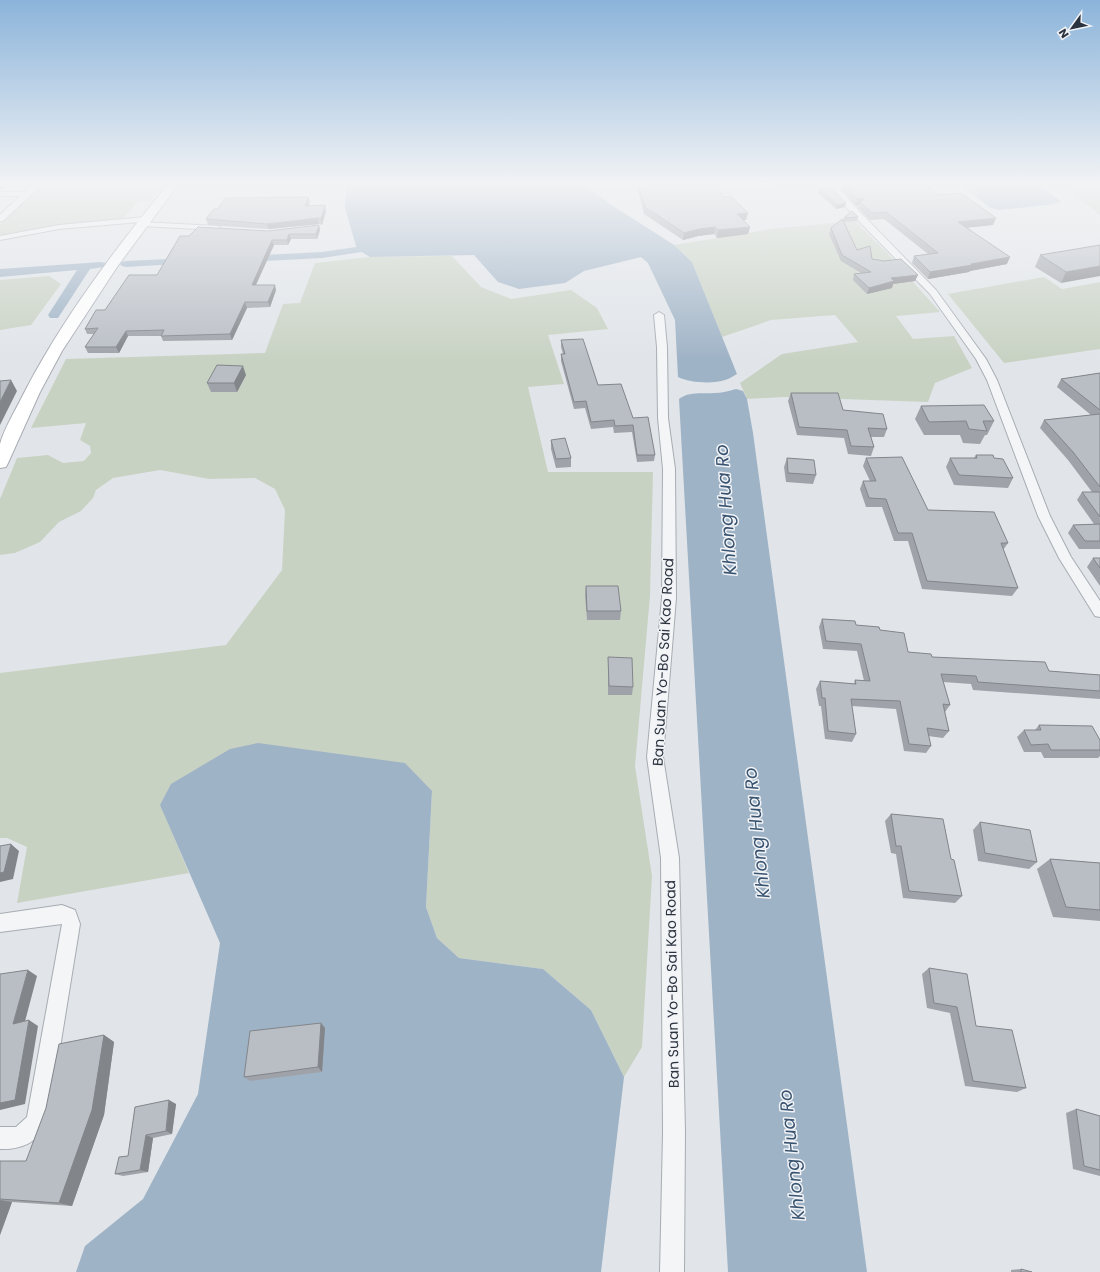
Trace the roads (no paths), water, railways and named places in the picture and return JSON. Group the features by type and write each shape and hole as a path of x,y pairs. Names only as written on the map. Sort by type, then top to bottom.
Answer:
{"main road":[{"path":"0,463 38,381 54,352 129,241"}],"street":[{"path":"884,241 933,292 981,359 992,380 1044,516 1065,558 1100,612"},
{"name":"Ban Suan Yo-Bo Sai Kao Road","path":"659,315 662,347 663,418 670,469 669,591 655,757 670,858 674,1132 672,1272"},
{"path":"0,923 62,914 69,916 71,924 37,1122 28,1133 14,1140 0,1138"}],"water":[{"path":"355,241 668,241 692,262 737,374 725,380 708,382 688,381 678,377 675,320 648,263 641,257 584,271 565,283 519,289 498,282 474,255 370,257 357,249"},
{"name":"Khlong Hua Ro","path":"736,389 743,391 747,399 753,433 867,1272 728,1272 679,399 683,396 691,394 720,393"},
{"path":"258,743 405,763 432,791 426,907 437,938 459,958 543,969 591,1010 624,1077 601,1272 76,1272 85,1246 143,1199 198,1094 220,943 160,805 171,784 230,749"}],"waterway":[{"path":"242,259 322,255 384,246"},
{"path":"126,264 189,261"},
{"path":"86,266 101,265"},
{"path":"0,273 86,266"},
{"path":"54,315 86,266"}]}
